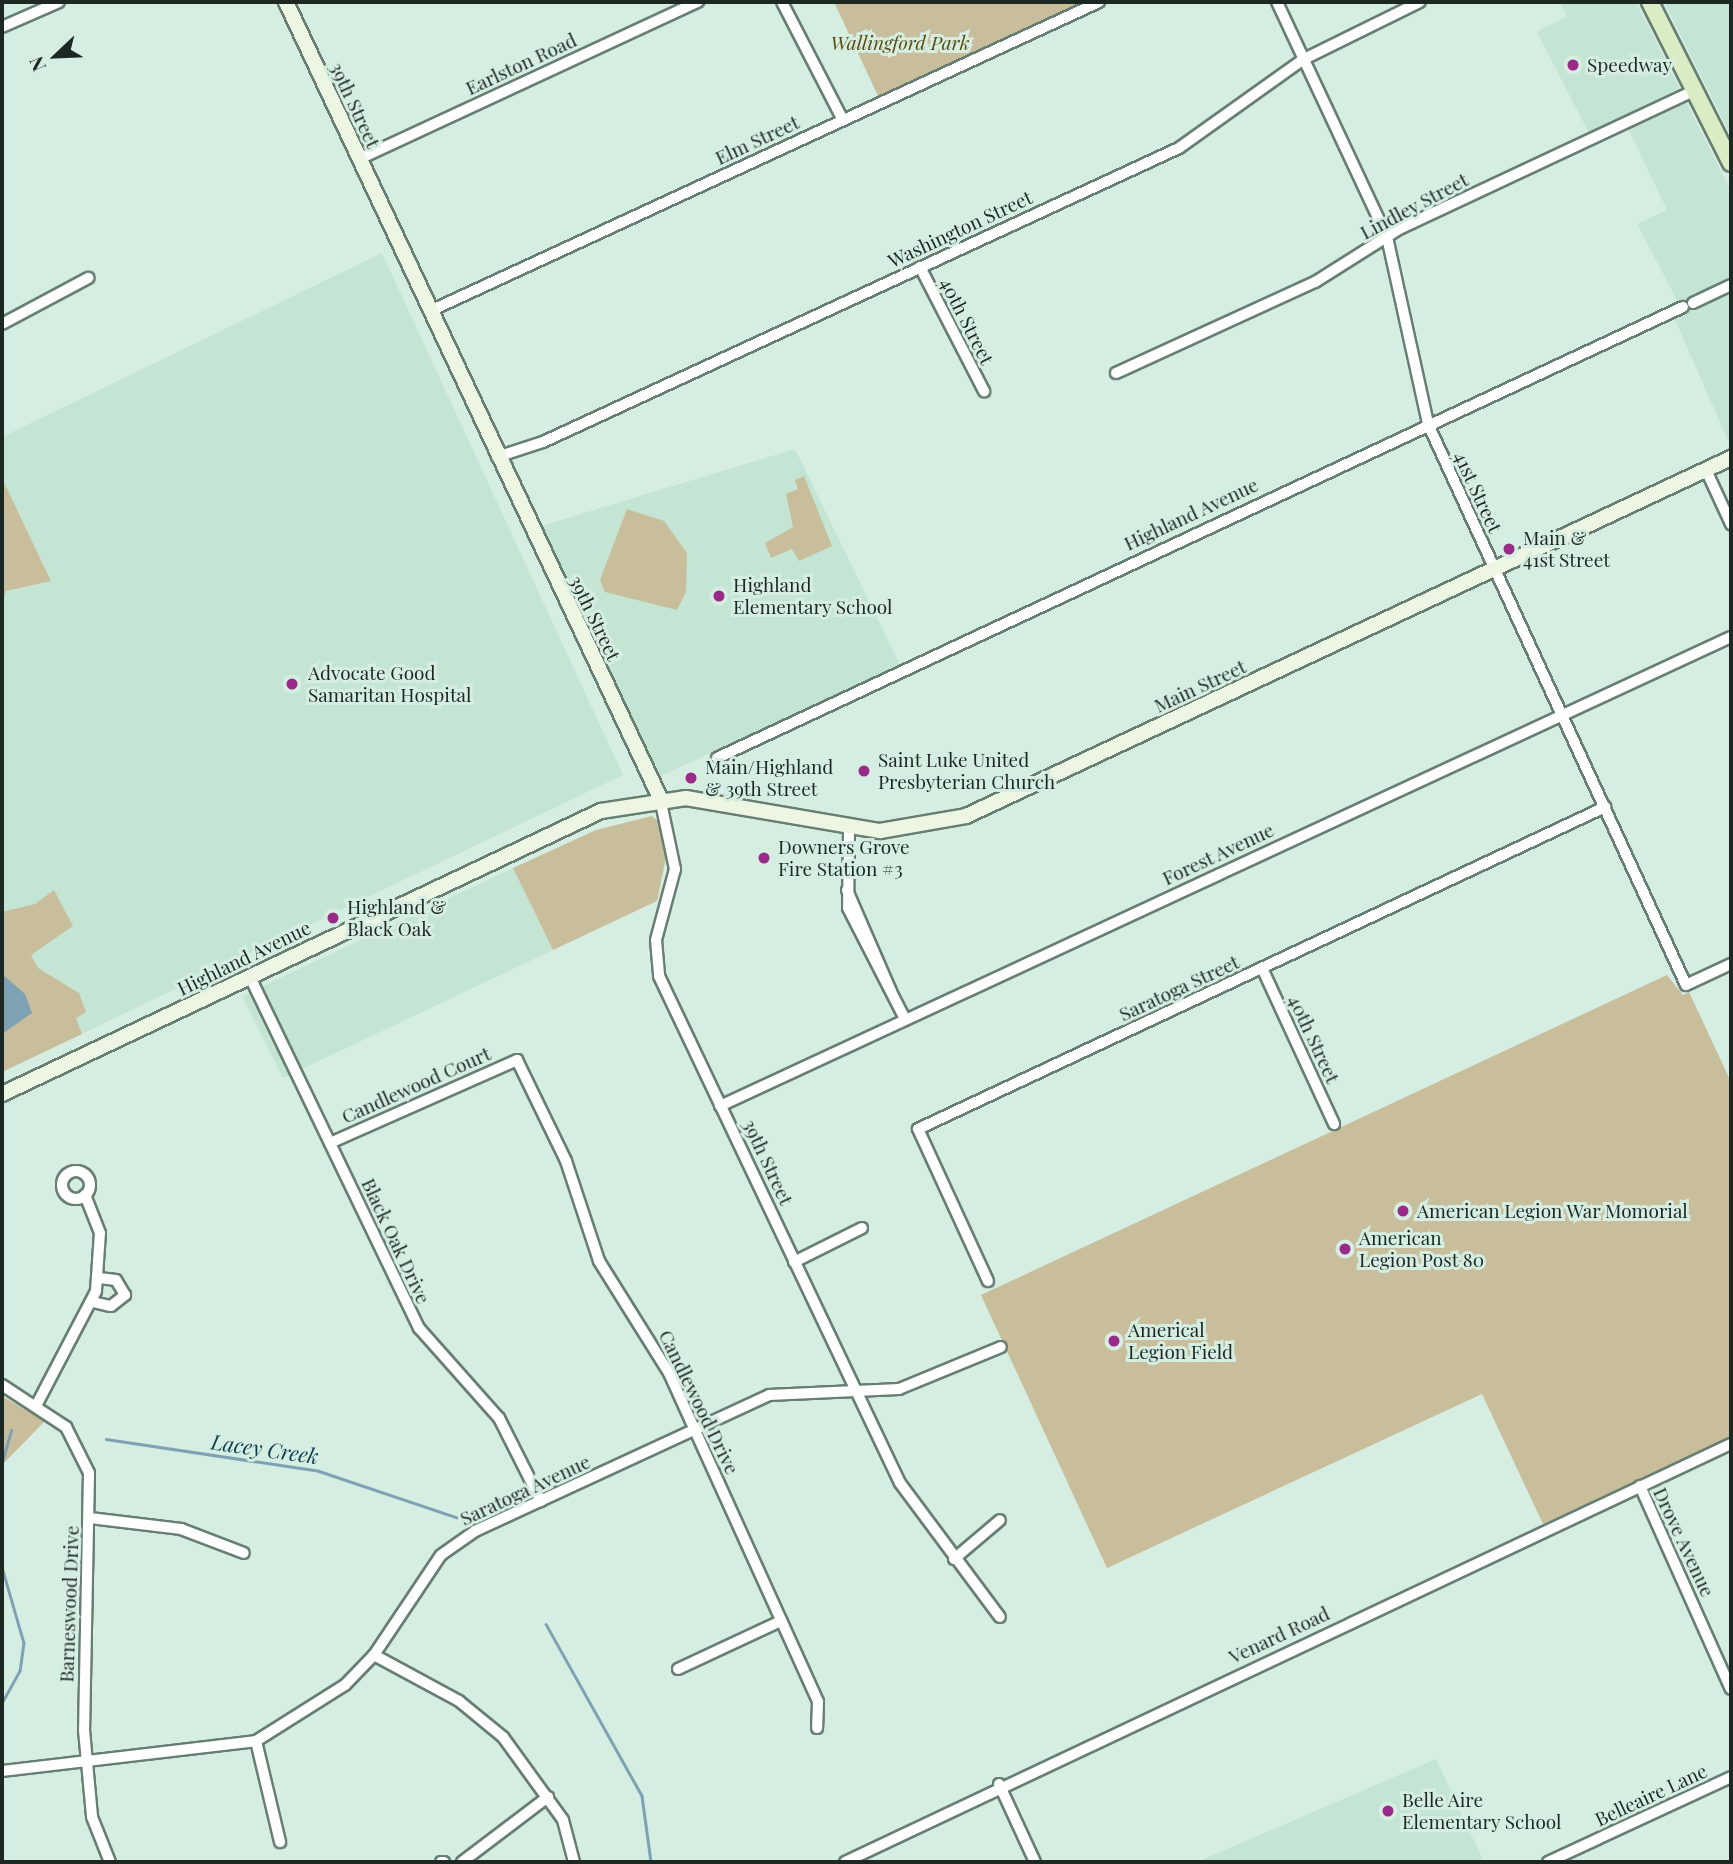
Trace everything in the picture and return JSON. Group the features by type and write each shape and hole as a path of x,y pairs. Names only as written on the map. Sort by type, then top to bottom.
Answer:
{"main road":[{"name":"39th Street","path":"286,2 497,457 660,798"},
{"path":"1650,2 1731,163"},
{"name":"Main Street","path":"660,798 714,800 849,830 912,830 965,816 1731,458"},
{"name":"Highland Avenue","path":"2,1094 568,824 660,798"}],"street":[{"path":"2,27 58,2"},
{"name":"Earlston Road","path":"359,159 698,2"},
{"path":"782,2 844,120"},
{"name":"Elm Street","path":"430,311 1098,2"},
{"name":"41st Street","path":"1277,2 1387,237 1427,424 1686,985 1731,964"},
{"name":"Washington Street","path":"497,457 920,267 1191,141 1304,59 1420,2"},
{"name":"Lindley Street","path":"1116,373 1315,282 1387,237 1694,91"},
{"name":"40th Street","path":"920,267 984,391"},
{"path":"2,321 88,278"},
{"name":"Highland Avenue","path":"717,758 1427,424 1731,285"},
{"path":"1706,470 1731,524"},
{"name":"Forest Avenue","path":"720,1106 1562,713 1731,638"},
{"name":"39th Street","path":"660,798 675,869 656,960 720,1106 908,1497 1000,1617"},
{"name":"Saratoga Street","path":"988,1281 918,1129 1605,807"},
{"path":"849,830 845,889 861,938 905,1019"},
{"name":"40th Street","path":"1262,968 1334,1124"},
{"name":"Black Oak Drive","path":"250,977 419,1328 499,1418 541,1501"},
{"name":"Candlewood Court","path":"330,1143 517,1060"},
{"name":"Candlewood Drive","path":"517,1060 566,1161 599,1261 655,1348 818,1702 817,1728"},
{"path":"37,1404 93,1302 99,1278 100,1233 85,1195"},
{"path":"794,1262 862,1228"},
{"path":"93,1302 111,1306 125,1295 116,1280 99,1278"},
{"name":"Saratoga Avenue","path":"2,1771 88,1765 256,1741 321,1705 374,1655 441,1555 541,1501 769,1395 911,1387 1001,1347"},
{"name":"Barneswood Drive","path":"2,1385 37,1404 79,1444 89,1472 90,1518 83,1699 92,1817 110,1862"},
{"name":"Venard Road","path":"845,1862 999,1784 1731,1444"},
{"name":"Drove Avenue","path":"1640,1486 1731,1689"},
{"path":"90,1518 181,1529 244,1553"},
{"path":"954,1559 1000,1520"},
{"path":"678,1669 781,1621"},
{"path":"374,1655 480,1716 564,1820 574,1862"},
{"path":"256,1741 280,1842"},
{"name":"Belleaire Lane","path":"1548,1862 1731,1777"},
{"path":"999,1784 1035,1862"},
{"path":"462,1862 548,1797"}],"shaded area":[{"path":"1559,2 1636,2 1731,191 1730,445 1672,313 1681,308 1637,224 1667,210 1628,128 1594,143 1537,32 1567,16"},
{"path":"1664,2 1731,2 1731,136"},
{"name":"Advocate Good Samaritan Hospital","path":"382,253 623,775 2,1072 2,592 51,581 2,478 2,437"},
{"name":"Highland Elementary School","path":"795,449 900,665 661,776 538,527"},
{"path":"513,868 553,950 283,1078 242,996"},
{"name":"Belle Aire Elementary School","path":"1436,1759 1484,1862 1197,1862"}],"green space":[{"name":"Wallingford Park","path":"834,2 1085,2 879,98"},
{"path":"804,476 832,546 799,561 792,549 771,558 765,543 793,527 786,494 798,489 795,480"},
{"path":"2,478 51,581 6,591 2,607"},
{"path":"627,509 664,521 687,553 686,592 677,610 605,592 600,580"},
{"path":"652,816 660,823 667,853 657,901 553,950 513,868 596,830"},
{"path":"54,890 73,926 31,955 38,968 79,993 86,1012 76,1018 82,1034 2,1072 2,912 35,904"},
{"path":"1667,975 1683,995 1689,992 1731,1082 1731,1439 1543,1524 1482,1394 1107,1568 981,1295"},
{"path":"2,1396 45,1421 2,1465"}],"water":[{"path":"2,974 25,994 32,1013 2,1034"}],"waterway":[{"path":"2,1462 11,1430"},
{"name":"Lacey Creek","path":"106,1439 319,1471 456,1517"},
{"path":"2,1567 24,1643 20,1671 2,1704"},
{"name":"Lacey Creek","path":"546,1624 642,1796 651,1862"}],"place":[{"name":"Speedway","path":"1573,65"},
{"name":"Main & 41st Street","path":"1509,549"},
{"name":"Highland Elementary School","path":"719,596"},
{"name":"Advocate Good Samaritan Hospital","path":"292,684"},
{"name":"Saint Luke United Presbyterian Church","path":"864,771"},
{"name":"Main/Highland & 39th Street","path":"691,778"},
{"name":"Downers Grove Fire Station #3","path":"764,858"},
{"name":"Highland & Black Oak","path":"333,918"},
{"name":"American Legion War Momorial","path":"1403,1211"},
{"name":"American Legion Post 80","path":"1345,1249"},
{"name":"Americal Legion Field","path":"1114,1341"},
{"name":"Belle Aire Elementary School","path":"1388,1811"}]}
